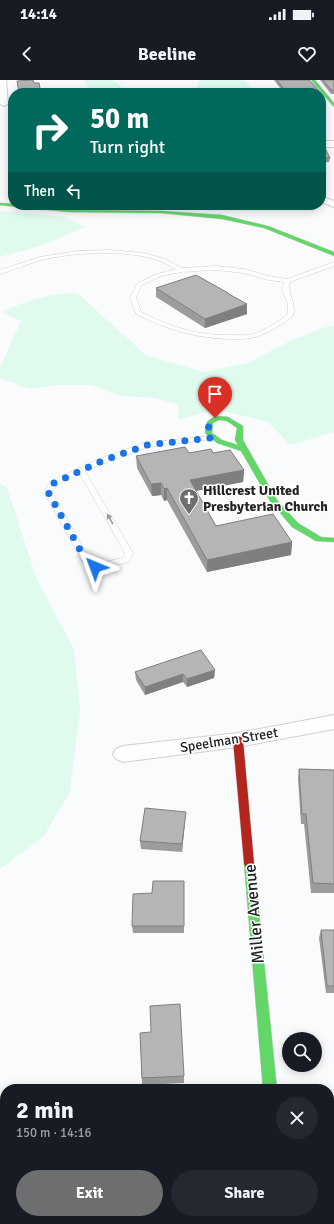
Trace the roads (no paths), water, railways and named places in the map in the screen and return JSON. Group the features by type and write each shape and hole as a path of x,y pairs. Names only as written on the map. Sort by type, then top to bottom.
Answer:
{"street":[{"path":"2,80 4,104"},
{"path":"313,80 319,88"},
{"path":"326,96 334,106"},
{"path":"66,210 178,212 214,216 243,221 288,235 334,254"},
{"path":"244,449 222,443 211,438 208,433 210,422 215,418 227,418 241,427 239,440 274,501 294,525 320,538 334,540"},
{"name":"Speelman Street","path":"123,754 238,740 334,722"},
{"name":"Miller Avenue","path":"238,740 270,1084"}],"lane":[{"path":"0,272 40,259 78,253 109,252 144,255 163,260 181,270"},
{"path":"287,281 285,290 291,304 291,315 275,326 254,336 220,338 184,334 160,325 138,313 133,297 140,284 159,275 181,270 216,268 244,271 268,278 287,281 334,264"},
{"path":"81,470 130,553 126,560 95,567 88,564 48,492 54,483 81,470 102,461 147,445 211,438"}],"place":[{"name":"Hillcrest United Presbyterian Church","path":"189,515"}]}
